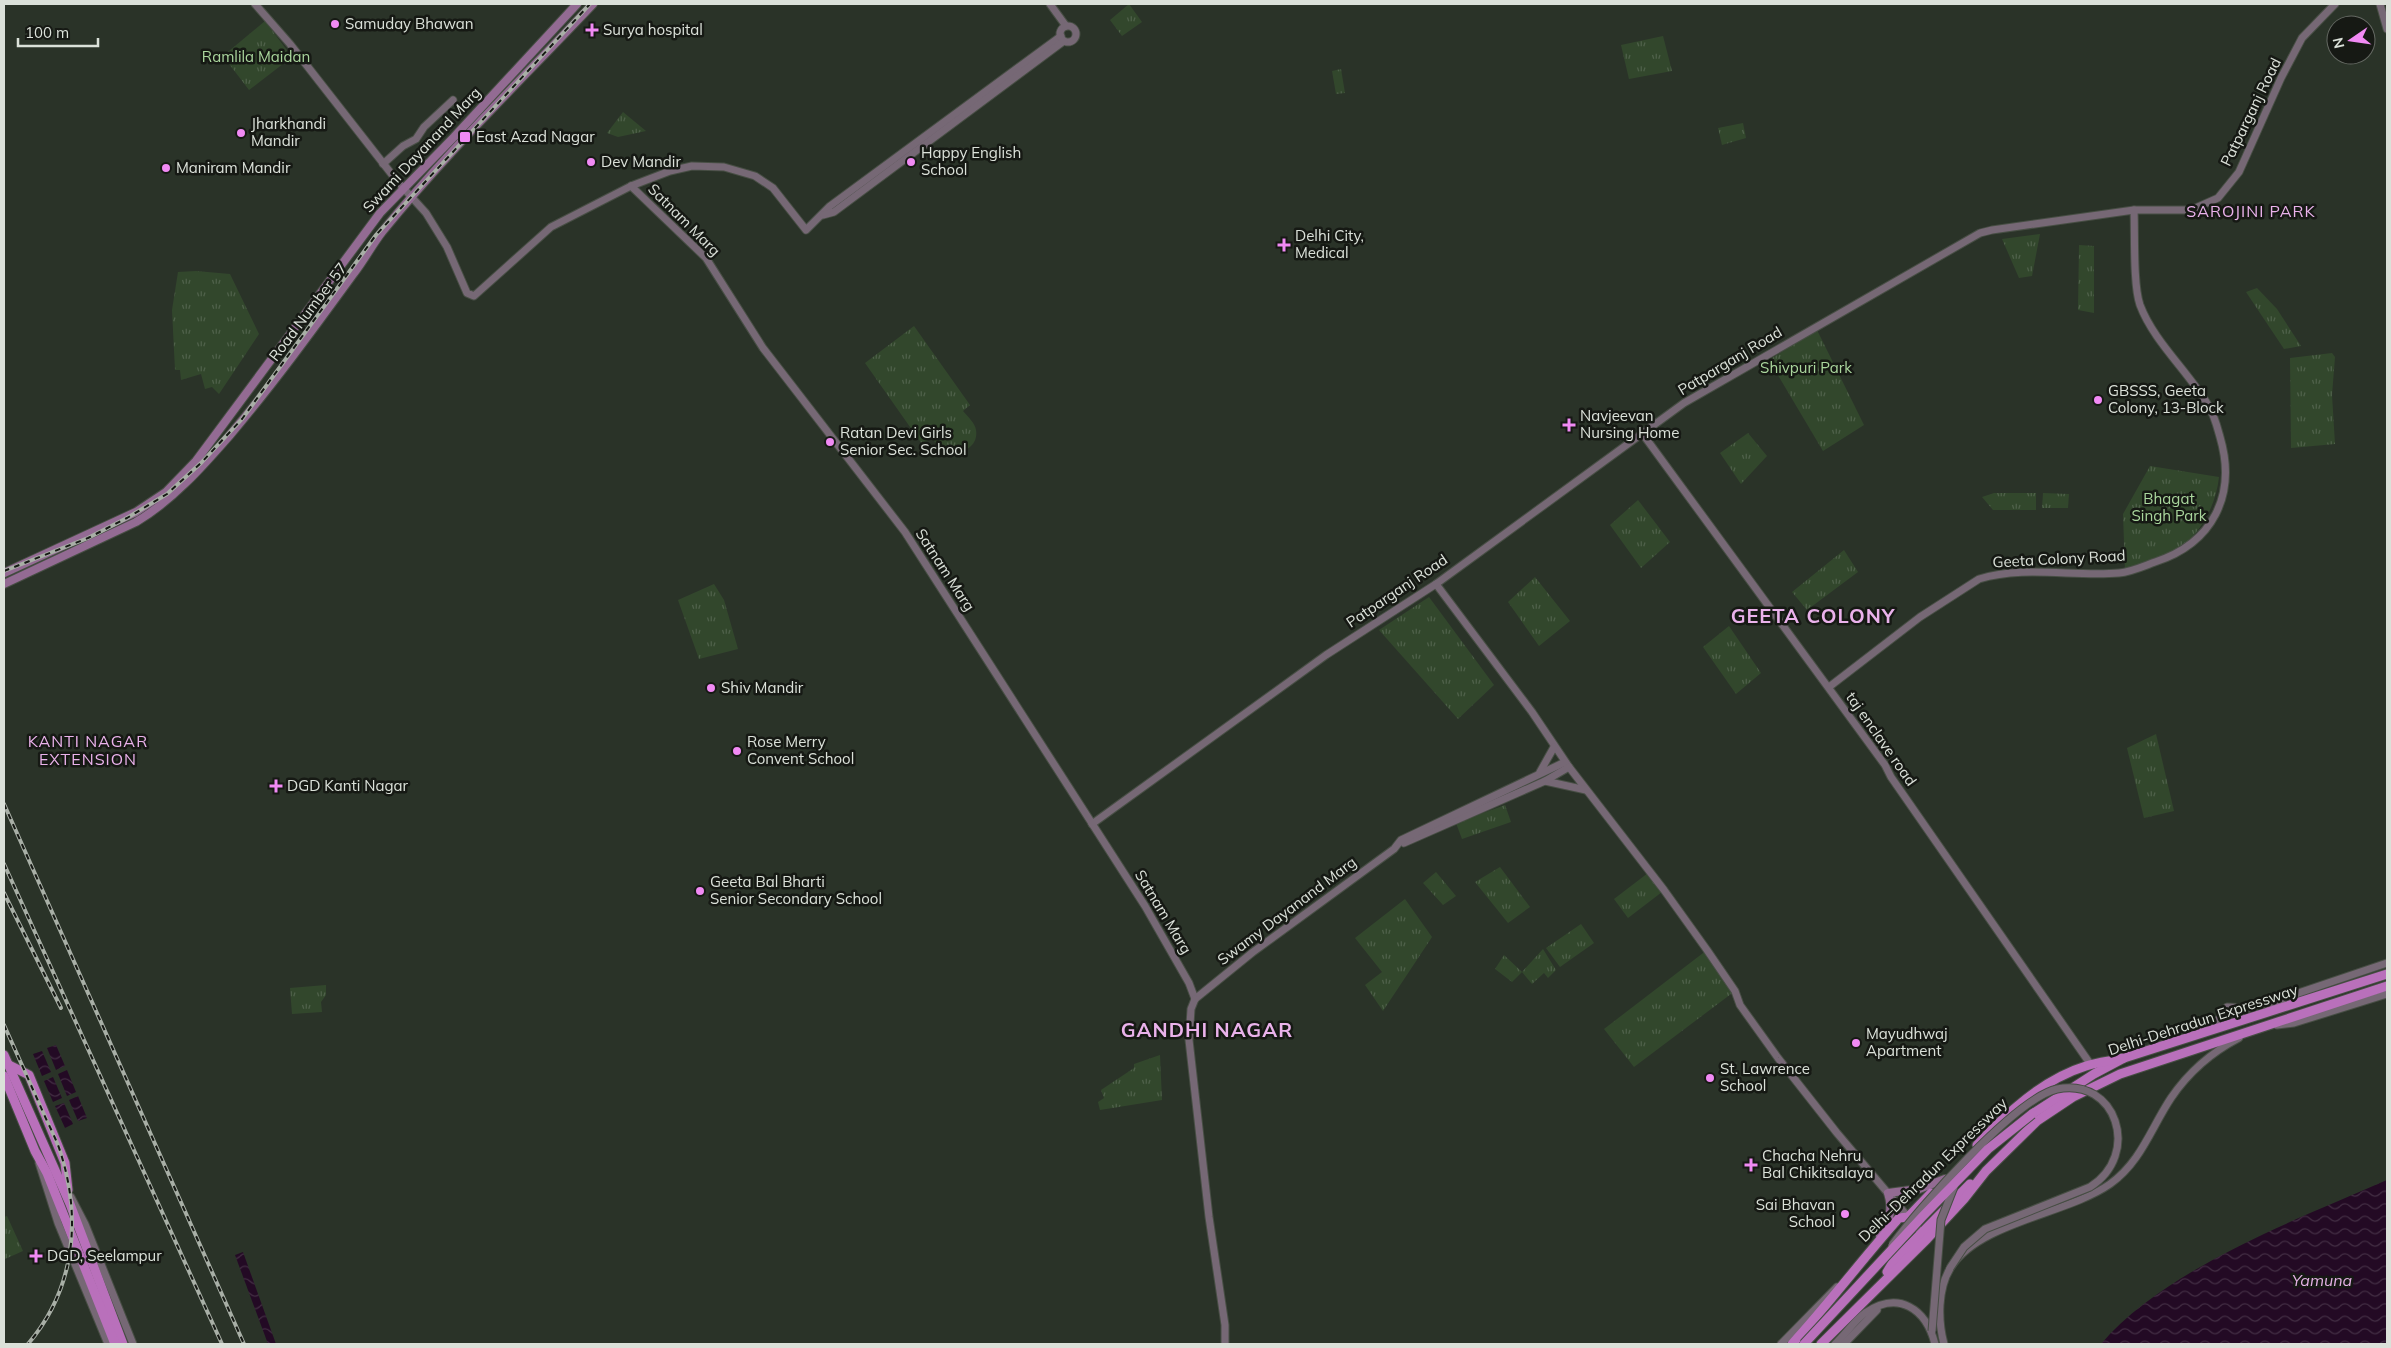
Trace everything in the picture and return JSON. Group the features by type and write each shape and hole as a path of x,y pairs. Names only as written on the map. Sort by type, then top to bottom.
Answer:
{"highway":[{"name":"Delhi-Dehradun Expressway","path":"1804,1344 1988,1149 2032,1114 2094,1074 2124,1058 2387,974"},
{"name":"Delhi-Dehradun Expressway","path":"1820,1344 1924,1236 1964,1199 1986,1171 2037,1121 2073,1097 2120,1074 2387,986"},
{"name":"Delhi–Dehradun Expressway","path":"1792,1344 1824,1310 1846,1278 1899,1218 1908,1217 1987,1134 2024,1101 2054,1081 2091,1065 2124,1058"},
{"path":"5,1059 78,1218 81,1233 123,1344"},
{"path":"5,1059 29,1075 64,1163 70,1204"},
{"path":"4,1076 35,1151 47,1172 115,1344"}],"main road":[{"name":"Swami Dayanand Marg","path":"4,574 136,512 166,492 196,461 380,213 577,4"},
{"name":"Road Number 57","path":"4,584 136,522 153,512 177,492 213,455 263,396 382,233 467,136 593,4"},
{"path":"1867,1253 1890,1218 1892,1208 1888,1193 1919,1189 1945,1179"}],"street":[{"path":"255,4 290,44 383,164 426,213 438,232 467,293 474,296 551,227 631,186 670,171 692,166 724,167 746,173 766,183 806,230 830,206 1062,38"},
{"path":"1050,4 1066,26 1074,28 1076,35 1073,41 1062,38"},
{"name":"Patparganj Road","path":"1092,824 1326,655 1436,584 1684,403 1770,352 1980,234 1992,230 2134,210 2191,210 2218,198 2239,172 2281,78 2302,38 2327,4"},
{"name":"Patparganj Road","path":"2317,20 2335,4"},
{"path":"2380,4 2387,29"},
{"path":"1062,38 1062,30 1066,26"},
{"path":"383,164 403,146 416,139 424,127 453,100"},
{"name":"Satnam Marg","path":"631,186 706,258 763,348 905,532 1144,906 1189,982 1195,999"},
{"name":"Geeta Colony Road","path":"1828,687 1920,617 1979,579 1988,576 2029,573 2120,573 2136,569 2186,549 2204,533 2218,512 2223,496 2225,477 2223,448 2209,406 2156,332 2140,303 2134,210"},
{"name":"taj enclave road","path":"1642,433 1885,765 1900,790 2091,1065"},
{"path":"1436,584 1532,712 1554,747 1708,950 1735,991 1740,1005 1753,1024 1814,1104 1924,1236"},
{"path":"1540,773 1554,747"},
{"name":"Swamy Dayanand Marg","path":"1195,999 1396,846 1401,840 1417,830 1512,789 1540,773 1567,764"},
{"name":"Swamy Dayanand Marg","path":"1396,846 1545,781 1567,764"},
{"path":"1545,781 1586,790"},
{"path":"2196,1035 2203,1026 2222,1018 2227,1007 2248,1008 2284,998 2387,963"},
{"path":"1950,1268 1969,1249 1987,1237 2093,1194 2117,1178 2144,1148 2171,1099 2186,1080 2208,1059 2228,1044 2258,1029 2294,1023 2385,995"},
{"path":"2264,1014 2284,998"},
{"path":"1195,999 1191,1009 1189,1040 1225,1325 1225,1342"},
{"path":"1875,1268 1908,1223 1993,1134 2023,1108 2046,1093 2061,1089 2085,1091 2102,1101 2116,1122 2119,1141 2116,1159 2103,1179 2090,1187 1985,1229 1964,1247 1950,1268 1942,1292 1940,1328 1944,1344"},
{"path":"35,1151 58,1223 108,1344"},
{"path":"56,1170 68,1192 133,1344"},
{"path":"1935,1344 1932,1331 1941,1220 1958,1180"},
{"path":"1781,1344 1818,1304 1846,1278"},
{"path":"1840,1343 1864,1314 1881,1306 1896,1303 1910,1307 1921,1314 1932,1331"}],"green space":[{"path":"1129,4 1142,22 1122,36 1110,20"},
{"name":"Ramlila Maidan","path":"265,21 292,57 249,90 223,56"},
{"path":"1663,36 1672,71 1629,79 1621,45"},
{"path":"1341,69 1345,93 1336,94 1332,71"},
{"path":"623,112 646,131 618,137 607,133"},
{"path":"1743,123 1746,138 1722,145 1718,128"},
{"path":"2040,234 2032,276 2019,278 2002,239"},
{"path":"2079,245 2094,246 2094,313 2078,310"},
{"path":"196,271 230,274 259,334 219,394 212,387 205,389 201,374 181,380 180,370 175,370 172,310 178,272"},
{"path":"2257,288 2277,309 2301,346 2284,349 2246,292"},
{"path":"914,326 970,405 963,411 974,425 976,437 971,446 966,450 960,452 949,451 940,447 932,438 922,444 865,363"},
{"name":"Shivpuri Park","path":"1817,330 1864,425 1823,451 1769,360"},
{"path":"2332,353 2335,357 2332,395 2335,444 2291,448 2290,358"},
{"path":"1748,433 1767,456 1741,484 1720,453"},
{"name":"Bhagat Singh Park","path":"2150,466 2219,477 2217,488 2205,519 2192,538 2174,552 2125,570 2123,514"},
{"path":"1994,493 2036,493 2036,510 1993,510 1982,497"},
{"path":"2043,493 2069,494 2068,508 2042,508"},
{"path":"1638,500 1670,542 1641,568 1610,525"},
{"path":"1844,550 1858,572 1807,610 1792,592"},
{"path":"1535,577 1570,621 1539,646 1508,602"},
{"path":"714,584 724,600 738,649 699,659 678,600"},
{"path":"1429,597 1494,685 1458,719 1379,630"},
{"path":"1729,626 1761,673 1736,694 1703,647"},
{"path":"2156,734 2174,811 2144,818 2127,748"},
{"path":"1505,805 1511,822 1462,839 1456,823"},
{"path":"1500,867 1530,907 1508,923 1475,882"},
{"path":"1436,872 1456,896 1443,905 1423,883"},
{"path":"1648,873 1662,892 1628,918 1614,899"},
{"path":"1405,899 1432,937 1383,1011 1365,985 1382,972 1355,938"},
{"path":"1581,924 1594,943 1560,967 1546,948"},
{"path":"1543,949 1556,970 1548,978 1544,973 1532,984 1522,972"},
{"path":"1707,950 1735,991 1634,1067 1604,1029"},
{"path":"1504,955 1522,972 1512,982 1495,969"},
{"path":"326,985 326,995 321,1002 322,1012 292,1014 290,988"},
{"path":"1160,1055 1162,1100 1100,1110 1098,1102 1104,1098 1101,1090 1134,1068 1134,1064"},
{"path":"7,1216 23,1251 5,1259 4,1217"}],"water":[{"path":"56,1045 65,1066 56,1070 47,1048"},
{"path":"42,1051 51,1072 42,1076 33,1054"},
{"path":"67,1070 76,1092 67,1096 58,1074"},
{"path":"53,1077 62,1098 53,1102 44,1081"},
{"path":"78,1096 87,1118 78,1121 69,1100"},
{"path":"64,1103 73,1124 65,1128 55,1106"},
{"name":"Yamuna","path":"2387,1180 2387,1344 2101,1344 2128,1317 2160,1292 2196,1269 2274,1229"},
{"path":"243,1252 276,1344 268,1344 235,1255"}],"railway":[{"path":"4,571 88,538 127,518 167,494 201,463 242,419 376,235 590,4"},
{"path":"4,804 244,1344"},
{"path":"4,864 222,1344"},
{"path":"4,893 61,1008"},
{"path":"4,1025 55,1138 67,1179 71,1204 70,1254 64,1278 56,1301 28,1344"}],"place":[{"name":"Samuday Bhawan","path":"335,24"},
{"name":"Surya hospital","path":"592,30"},
{"name":"Jharkhandi Mandir","path":"241,133"},
{"name":"East Azad Nagar","path":"465,137"},
{"name":"Dev Mandir","path":"591,162"},
{"name":"Happy English School","path":"911,162"},
{"name":"Maniram Mandir","path":"166,168"},
{"name":"Delhi City, Medical","path":"1284,245"},
{"name":"GBSSS, Geeta Colony, 13-Block","path":"2098,400"},
{"name":"Navjeevan Nursing Home","path":"1569,425"},
{"name":"Ratan Devi Girls Senior Sec. School","path":"830,442"},
{"name":"Shiv Mandir","path":"711,688"},
{"name":"Rose Merry Convent School","path":"737,751"},
{"name":"DGD Kanti Nagar","path":"276,786"},
{"name":"Geeta Bal Bharti Senior Secondary School","path":"700,891"},
{"name":"Mayudhwaj Apartment","path":"1856,1043"},
{"name":"St. Lawrence School","path":"1710,1078"},
{"name":"Chacha Nehru Bal Chikitsalaya","path":"1751,1165"},
{"name":"Sai Bhavan School","path":"1845,1214"},
{"name":"DGD, Seelampur","path":"36,1256"}],"district":[{"name":"SAROJINI PARK","path":"2251,211"},
{"name":"GEETA COLONY","path":"1813,616"},
{"name":"KANTI NAGAR EXTENSION","path":"88,750"},
{"name":"GANDHI NAGAR","path":"1207,1030"}]}
